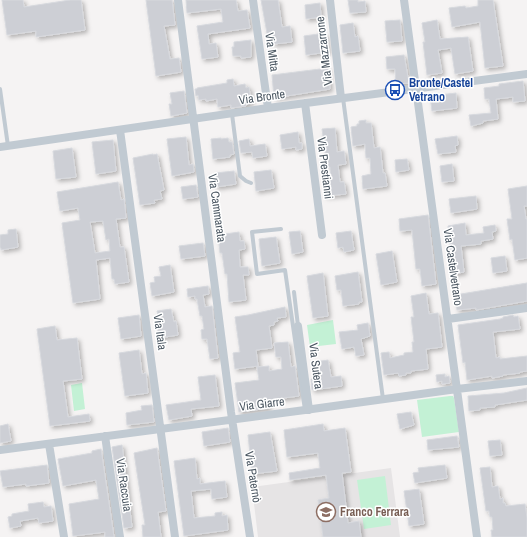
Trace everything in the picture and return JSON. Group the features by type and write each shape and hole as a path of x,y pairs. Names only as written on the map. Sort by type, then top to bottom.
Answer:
{"street":[{"name":"Via Cammarata","path":"178,0 232,420"},
{"name":"Via Mitta","path":"253,0 268,108"},
{"name":"Via Mazzarrone","path":"330,0 342,98"},
{"name":"Via Castelvetrano","path":"404,0 477,537"},
{"name":"Via Bronte","path":"4,147 268,108 527,74"},
{"name":"Via Prestianni","path":"305,104 322,235"},
{"name":"Via Itala","path":"120,130 175,537"},
{"path":"448,319 527,308"},
{"name":"Via Sutera","path":"298,326 307,410"},
{"name":"Via Giarre","path":"0,450 527,381"},
{"name":"Via Paternò","path":"232,420 250,537"},
{"name":"Via Raccuia","path":"105,436 120,537"},
{"path":"48,444 64,537"}],"lane":[{"path":"0,89 4,147"},
{"path":"342,98 383,399"},
{"path":"232,114 240,176 251,183"},
{"path":"281,229 252,232 257,274 286,270 307,410"},
{"path":"294,292 298,326"}],"shaded area":[{"name":"Franco Ferrara","path":"391,468 400,537 258,537 252,487"}],"green space":[{"path":"333,320 336,344 310,347 307,325"},
{"path":"82,383 85,409 74,411 71,385"},
{"path":"453,396 454,398 459,432 422,437 417,400"},
{"path":"385,476 391,525 364,529 357,480"}],"building":[{"path":"2,0 23,0 24,7 70,0 81,0 85,30 36,37 36,31 7,35"},
{"path":"146,0 172,0 175,25 164,26 170,59 179,58 181,72 156,76"},
{"path":"186,0 236,0 238,11 247,10 250,28 208,34 209,44 216,43 218,57 202,59 197,26 223,22 221,9 187,13"},
{"path":"261,0 278,0 282,27 290,26 292,42 273,44 273,39 268,39"},
{"path":"348,0 358,0 358,2 365,1 366,12 350,13"},
{"path":"478,0 493,0 503,66 485,68 480,22 452,27 449,8 478,6"},
{"path":"320,3 321,17 306,19 305,5"},
{"path":"400,20 402,41 387,42 385,21"},
{"path":"437,20 440,39 468,37 473,71 455,74 451,48 438,50 442,73 427,75 422,23"},
{"path":"353,23 355,37 358,36 360,51 343,53 340,25"},
{"path":"325,33 328,52 306,55 304,36"},
{"path":"251,40 251,57 241,58 241,56 233,56 232,47 234,47 234,42"},
{"path":"404,55 409,83 396,84 395,69 387,69 386,57"},
{"path":"328,68 330,89 274,98 272,75"},
{"path":"233,79 234,86 245,84 246,88 249,87 251,103 246,104 246,106 231,108 231,105 218,107 217,99 206,101 206,99 199,100 198,95 196,96 195,89 197,88 227,83 227,80"},
{"path":"523,81 525,101 513,102 513,97 496,99 498,119 483,121 483,123 471,126 469,115 491,113 489,99 485,99 484,88 499,86 499,84"},
{"path":"184,91 187,113 171,116 169,104 172,104 170,93"},
{"path":"456,93 457,108 432,111 430,96"},
{"path":"366,120 366,123 371,123 374,148 380,147 383,173 385,173 387,186 363,189 362,176 371,174 370,158 366,158 365,144 353,146 351,127 357,126 359,121"},
{"path":"335,128 337,152 344,151 346,164 338,165 340,182 344,182 346,194 325,196 324,181 331,180 330,167 327,167 322,129"},
{"path":"298,132 299,143 302,143 302,149 296,150 296,147 282,149 280,135"},
{"path":"457,136 458,145 455,146 456,152 438,154 435,139"},
{"path":"186,137 189,165 193,164 194,172 172,176 167,139"},
{"path":"228,138 229,142 232,142 234,154 230,155 230,157 213,159 211,139"},
{"path":"249,139 250,146 265,144 267,156 253,158 252,152 241,153 239,141"},
{"path":"113,140 116,171 96,174 92,142"},
{"path":"72,148 76,177 56,179 53,151"},
{"path":"157,154 164,190 160,191 162,199 154,200 155,203 140,205 133,158"},
{"path":"407,159 409,170 396,172 395,160"},
{"path":"452,164 454,181 442,182 440,166"},
{"path":"271,170 274,188 256,191 254,172"},
{"path":"234,171 236,184 216,187 215,173"},
{"path":"118,182 121,200 124,199 126,218 116,219 120,247 124,247 129,282 115,284 114,279 112,279 110,258 96,260 100,299 73,303 62,223 80,220 78,208 60,211 57,192","holes":["103,221 106,240 109,239 110,251 95,253 90,222"]},
{"path":"196,185 198,197 183,199 181,187"},
{"path":"527,186 527,206 524,206 527,219 527,258 515,260 507,219 512,219 508,189"},
{"path":"476,196 477,209 451,213 449,199"},
{"path":"428,215 436,284 422,286 420,269 416,269 412,230 400,231 399,219"},
{"path":"465,223 466,235 484,233 483,227 495,225 496,231 492,232 493,239 481,241 481,244 461,246 464,272 452,274 448,226"},
{"path":"16,229 18,247 1,250 0,235 8,234 8,230"},
{"path":"300,231 303,252 292,254 289,232"},
{"path":"351,231 354,250 344,252 343,247 338,248 336,233"},
{"path":"239,232 240,241 244,241 245,249 239,250 240,267 248,267 249,275 243,275 246,300 229,302 227,274 225,274 222,253 220,253 218,235"},
{"path":"276,237 280,263 262,266 259,239"},
{"path":"203,243 205,256 181,259 179,246"},
{"path":"392,251 397,282 381,285 376,254"},
{"path":"505,256 507,271 493,273 491,258"},
{"path":"170,265 174,292 152,296 150,283 155,282 154,277 161,276 159,267"},
{"path":"358,272 362,302 359,302 359,304 343,306 341,290 337,290 335,276"},
{"path":"323,273 328,316 313,318 307,276"},
{"path":"527,283 527,301 476,310 476,308 457,310 455,295"},
{"path":"208,286 209,294 203,295 205,307 212,306 218,358 210,359 207,339 202,339 201,330 204,329 197,299 195,299 195,296 188,297 187,289"},
{"path":"426,293 429,314 438,313 442,347 426,349 428,369 411,371 411,373 406,373 406,375 399,376 398,373 384,375 381,353 389,352 390,358 404,355 404,353 413,352 412,342 414,342 411,317 414,317 411,296"},
{"path":"285,307 286,317 277,318 278,321 274,322 274,325 269,326 272,348 256,350 258,366 235,369 233,353 240,352 235,317"},
{"path":"171,309 174,322 176,321 178,335 159,338 157,324 160,324 157,311"},
{"path":"139,315 141,336 121,339 118,318"},
{"path":"513,315 514,317 518,316 520,329 493,332 496,358 500,357 500,359 527,356 527,371 492,378 492,376 467,380 465,362 463,363 458,325 500,319"},
{"path":"368,323 370,336 361,339 364,355 356,356 354,347 342,349 339,332 358,330 357,325"},
{"path":"55,326 57,340 77,338 82,379 63,381 68,417 89,414 90,421 50,426 37,329"},
{"path":"288,342 291,367 295,366 299,396 268,400 269,408 239,412 235,383 259,380 257,367 269,366 269,371 282,369 281,357 276,357 274,343"},
{"path":"139,350 142,374 146,373 148,393 125,396 119,353"},
{"path":"328,360 331,377 341,376 342,386 312,390 311,379 316,378 314,362"},
{"path":"445,374 445,377 449,376 450,383 442,384 442,381 437,382 436,375"},
{"path":"215,375 219,406 191,409 192,416 169,420 166,405 201,400 198,377"},
{"path":"527,388 527,400 469,411 468,396 504,393"},
{"path":"152,405 154,422 127,425 126,413 142,410 141,406"},
{"path":"411,412 414,425 400,429 397,414"},
{"path":"8,424 11,441 0,443 0,426"},
{"path":"323,424 324,431 345,428 351,472 342,473 348,523 359,521 361,537 323,537 318,500 329,498 326,475 290,480 289,473 320,468 318,453 287,457 284,430"},
{"path":"228,428 230,442 204,446 202,432"},
{"path":"270,432 277,471 252,474 248,435"},
{"path":"457,436 459,447 428,450 427,440"},
{"path":"500,440 502,455 490,456 488,441"},
{"path":"122,445 132,527 124,528 112,447"},
{"path":"157,448 166,511 158,512 161,537 143,537 142,525 145,525 134,453"},
{"path":"101,449 114,537 105,537 105,532 73,536 69,504 99,499 96,480 63,486 58,459 92,453 92,451"},
{"path":"195,458 197,479 200,478 200,484 225,481 227,497 212,499 211,489 191,491 194,518 215,516 215,513 222,512 222,516 227,515 228,530 184,536 174,461"},
{"path":"47,465 49,483 3,487 0,471"},
{"path":"445,465 447,478 415,483 413,473 419,472 418,468"},
{"path":"490,467 492,487 498,486 500,499 503,498 503,503 505,503 506,506 525,504 527,537 492,537 492,517 490,517 489,511 486,511 480,468"},
{"path":"419,489 424,524 409,526 404,491"},
{"path":"43,502 44,507 51,506 53,521 39,523 38,518 20,521 21,526 10,528 8,517 12,516 12,514 29,511 28,504"}],"place":[{"name":"Bronte/Castel Vetrano","path":"395,90"},
{"name":"Franco Ferrara","path":"326,512"}]}
